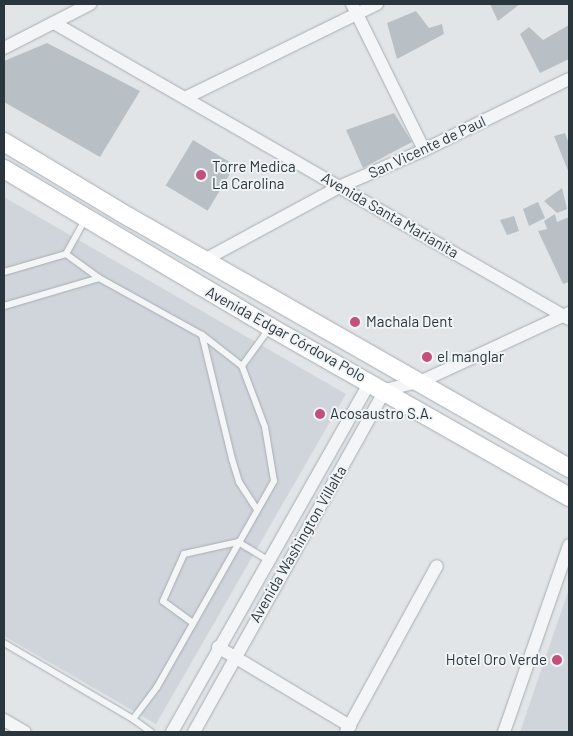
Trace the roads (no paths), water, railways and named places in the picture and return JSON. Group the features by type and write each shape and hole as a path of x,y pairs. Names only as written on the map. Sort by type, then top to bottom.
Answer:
{"main road":[{"name":"Avenida Edgar Córdova Polo","path":"4,142 129,217 422,382 569,468"},
{"name":"Avenida Edgar Córdova Polo","path":"4,169 270,327 377,386 569,497"}],"street":[{"path":"4,48 90,4"},
{"path":"185,98 354,9 377,4"},
{"path":"354,9 424,150"},
{"name":"Avenida Santa Marianita","path":"54,22 567,316"},
{"name":"San Vicente de Paul","path":"206,259 341,186 424,150 569,79"},
{"path":"377,386 422,382 567,316"},
{"name":"Avenida Washington Villalta","path":"172,732 268,560 377,386"},
{"name":"Avenida Washington Villalta","path":"194,732 377,386"},
{"path":"504,732 569,545"},
{"path":"218,647 348,729 437,566"},
{"path":"4,720 25,732"}],"lane":[{"path":"4,272 66,254 85,218"},
{"path":"66,254 99,278 202,335 242,366 264,427 274,481 154,692 134,719"},
{"path":"4,306 99,278"},
{"path":"242,366 270,327"},
{"path":"202,335 232,459 240,482 257,510"},
{"path":"193,623 163,601 184,554 238,542 268,560"},
{"path":"4,643 134,719 151,732"}],"place":[{"name":"Torre Medica La Carolina","path":"201,175"},
{"name":"Machala Dent","path":"355,322"},
{"name":"el manglar","path":"427,357"},
{"name":"Acosaustro S.A.","path":"320,414"},
{"name":"Hotel Oro Verde","path":"557,660"}]}
